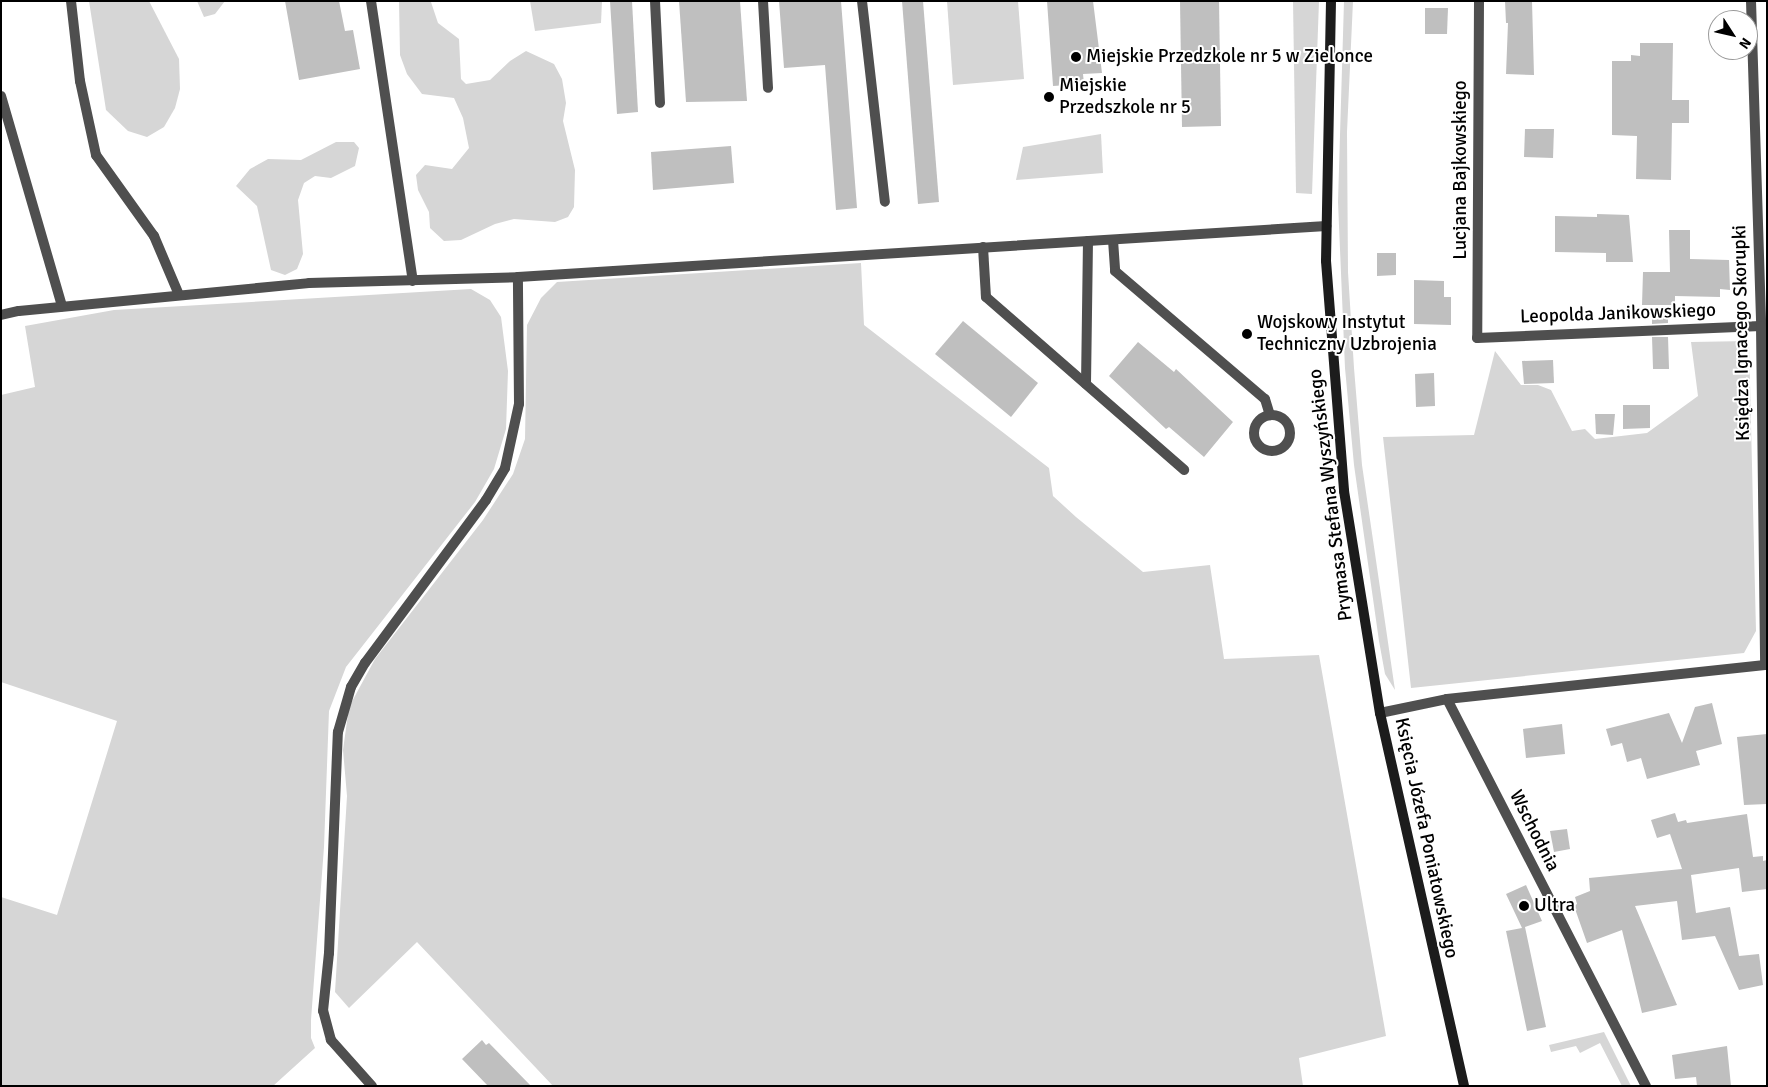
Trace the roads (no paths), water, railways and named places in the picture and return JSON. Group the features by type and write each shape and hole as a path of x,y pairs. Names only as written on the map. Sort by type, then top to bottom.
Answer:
{"main road":[{"name":"Prymasa Stefana Wyszyńskiego","path":"1331,1 1326,226 1336,416 1343,481 1380,713"},
{"name":"Księcia Józefa Poniatowskiego","path":"1380,713 1464,1086"}],"street":[{"path":"71,1 80,81 96,155 154,236 179,294"},
{"path":"371,1 413,281"},
{"path":"655,1 660,103"},
{"path":"763,1 768,88"},
{"path":"862,1 885,202"},
{"name":"Lucjana Bajkowskiego","path":"1477,338 1479,1"},
{"name":"Księdza Ignacego Skorupki","path":"1751,1 1761,326 1766,665"},
{"path":"1,96 62,306"},
{"path":"1,315 62,306 309,283 518,277 1326,226"},
{"path":"1113,240 1115,271 1265,399 1270,415"},
{"path":"1086,384 1088,241"},
{"path":"983,247 986,297 1184,470"},
{"path":"372,1086 331,1040 323,1011 329,953 338,732 351,687 365,662 486,500 505,468 519,404 518,277"},
{"name":"Leopolda Janikowskiego","path":"1477,338 1761,326"},
{"name":"Księcia Józefa Poniatowskiego","path":"1380,713 1447,700 1766,665"},
{"name":"Wschodnia","path":"1447,700 1646,1086"}],"place":[{"name":"Miejskie Przedzkole nr 5 w Zielonce","path":"1076,57"},
{"name":"Miejskie Przedszkole nr 5","path":"1049,97"},
{"name":"Wojskowy Instytut Techniczny Uzbrojenia","path":"1247,334"},
{"name":"Ultra","path":"1524,906"}]}
